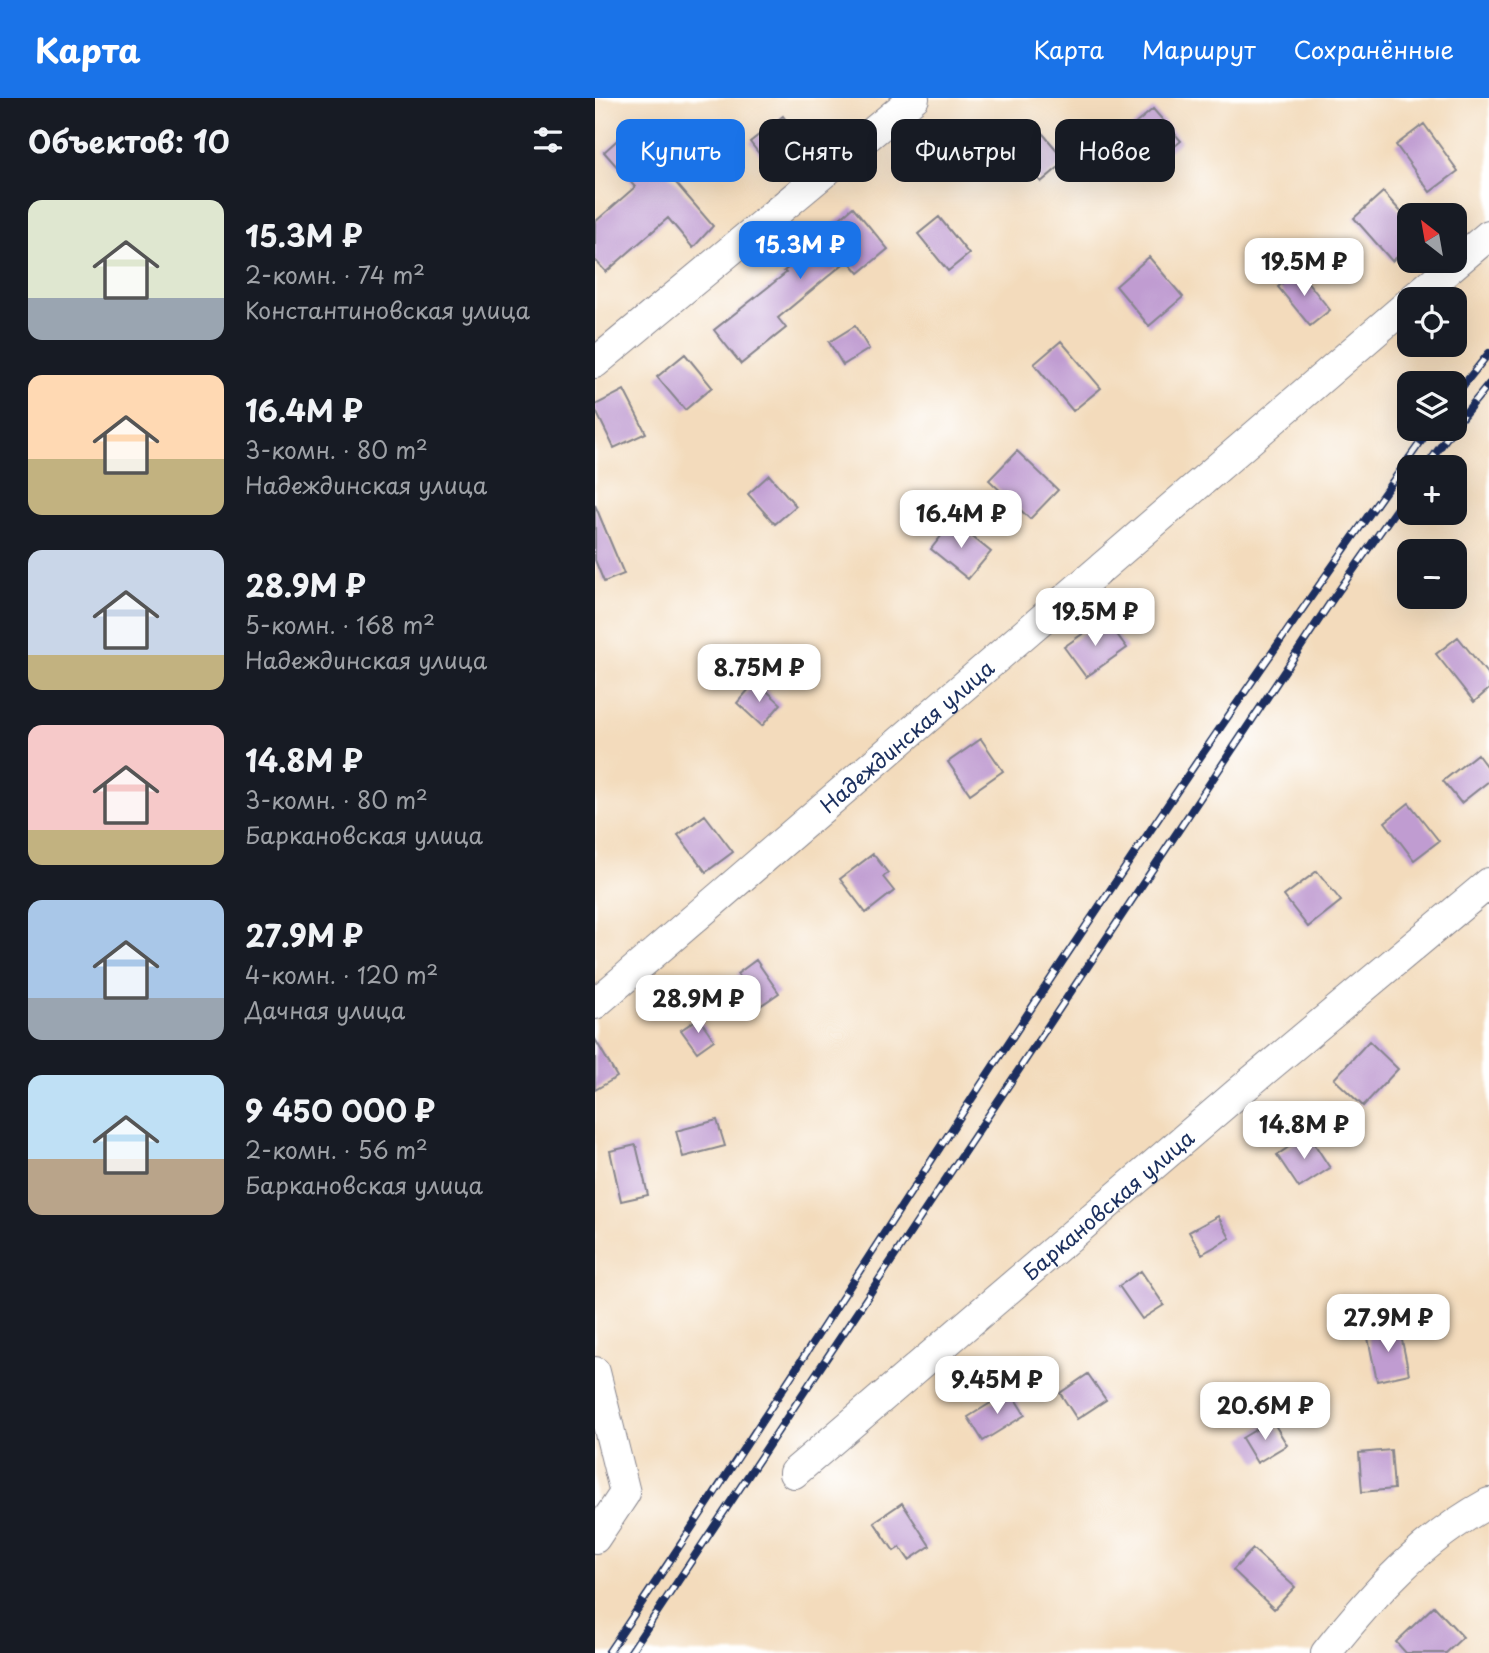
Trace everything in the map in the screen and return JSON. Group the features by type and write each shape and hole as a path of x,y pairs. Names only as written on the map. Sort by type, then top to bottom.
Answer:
{"street":[{"path":"595,363 914,98"},
{"path":"1427,287 1489,235"},
{"name":"Надеждинская улица","path":"595,1004 1397,313"},
{"name":"Баркановская улица","path":"793,1473 1247,1085 1489,883"},
{"path":"595,1372 625,1493 595,1538"},
{"path":"1326,1653 1386,1582 1415,1553 1464,1516 1489,1503"}],"building":[{"path":"1153,109 1162,119 1141,119"},
{"path":"1424,124 1458,171 1430,192 1396,145"},
{"path":"1041,132 1055,148 1055,170 1041,182"},
{"path":"1175,134 1181,141 1175,146"},
{"path":"759,135 759,153 750,142"},
{"path":"616,141 616,166 604,152"},
{"path":"631,182 675,182 713,226 693,248 668,218 606,272 595,260 595,222 635,187"},
{"path":"1383,192 1397,208 1397,257 1392,261 1354,218"},
{"path":"853,207 888,249 859,273 848,260 778,318 786,328 741,364 714,330 786,273 784,271 795,262 776,236 790,224 806,247"},
{"path":"939,217 969,254 948,271 918,234"},
{"path":"1149,257 1183,297 1149,326 1116,286"},
{"path":"1298,270 1330,310 1310,326 1278,287"},
{"path":"855,326 869,349 843,365 829,342"},
{"path":"1061,341 1101,388 1073,411 1034,364"},
{"path":"685,354 712,387 685,410 657,377"},
{"path":"624,390 646,433 614,448 595,405"},
{"path":"1017,451 1058,490 1030,519 989,480"},
{"path":"769,475 796,506 775,524 748,494"},
{"path":"595,505 624,574 604,582 595,560"},
{"path":"953,521 991,552 968,579 931,549"},
{"path":"1105,618 1127,648 1086,677 1064,647"},
{"path":"1458,637 1489,676 1489,689 1474,702 1436,654"},
{"path":"756,681 781,704 762,726 737,703"},
{"path":"981,739 1003,771 970,794 948,762"},
{"path":"1477,754 1489,770 1489,781 1461,803 1443,781"},
{"path":"1409,803 1439,841 1414,860 1385,822"},
{"path":"705,815 733,852 706,872 678,835"},
{"path":"873,854 888,873 883,877 894,891 866,913 840,879"},
{"path":"1317,871 1341,901 1308,927 1284,896"},
{"path":"756,960 779,993 760,1006 737,974"},
{"path":"699,1018 714,1040 697,1052 681,1030"},
{"path":"595,1039 617,1077 595,1090"},
{"path":"1369,1041 1398,1069 1363,1106 1334,1079"},
{"path":"717,1120 725,1146 683,1157 676,1131"},
{"path":"1308,1134 1330,1168 1299,1188 1277,1155"},
{"path":"636,1145 648,1195 621,1201 610,1151"},
{"path":"1218,1216 1230,1238 1202,1254 1189,1232"},
{"path":"1141,1271 1164,1305 1142,1319 1119,1286"},
{"path":"1399,1326 1409,1374 1377,1381 1367,1333"},
{"path":"1088,1374 1106,1400 1077,1419 1060,1393"},
{"path":"1010,1391 1025,1415 983,1441 968,1417"},
{"path":"1272,1420 1287,1445 1257,1463 1242,1438"},
{"path":"1391,1450 1394,1489 1362,1492 1359,1453"},
{"path":"902,1503 930,1546 909,1560 900,1547 894,1551 874,1522"},
{"path":"1253,1549 1295,1587 1274,1609 1233,1570"},
{"path":"1434,1606 1463,1637 1446,1653 1406,1653 1396,1642"}],"railway":[{"path":"1467,381 1489,353"},
{"path":"1467,411 1489,384"},
{"path":"608,1653 1109,892 1422,441"},
{"path":"1435,455 1444,441"},
{"path":"630,1653 1330,603 1397,508"}]}
